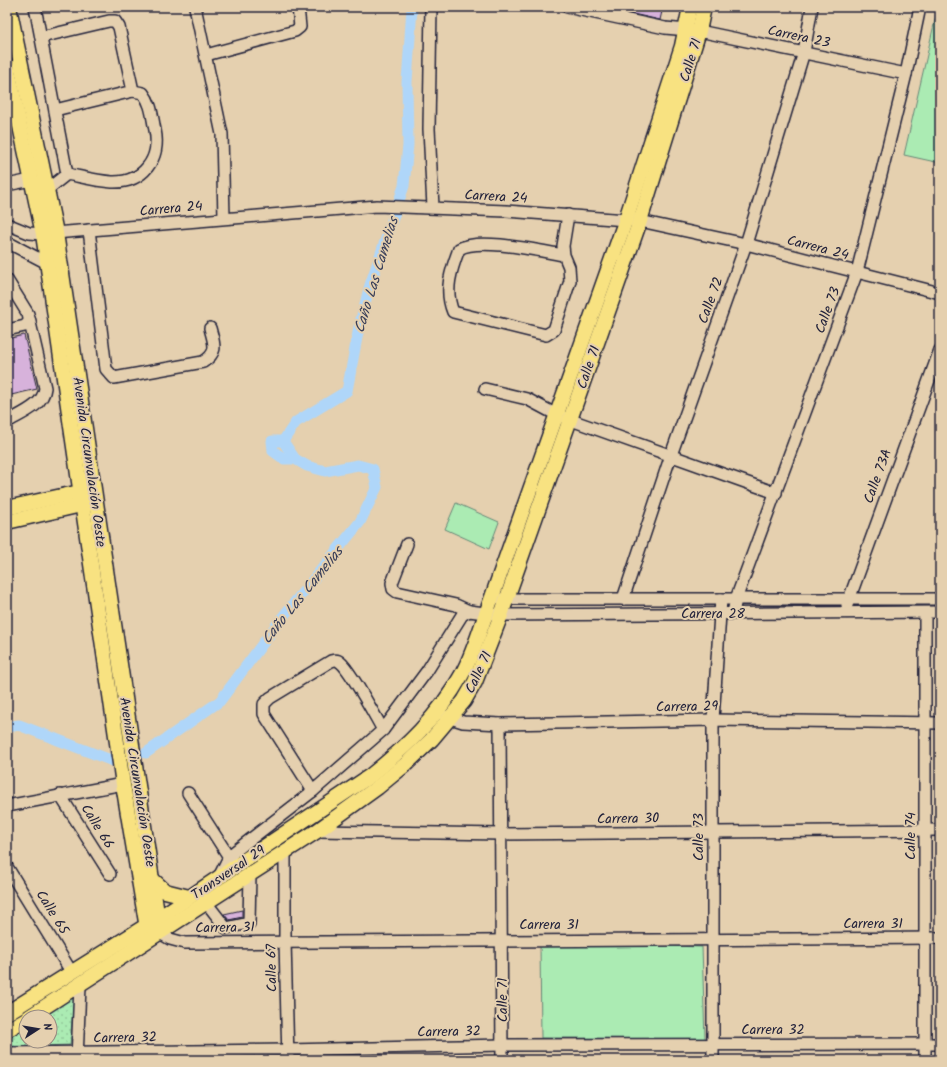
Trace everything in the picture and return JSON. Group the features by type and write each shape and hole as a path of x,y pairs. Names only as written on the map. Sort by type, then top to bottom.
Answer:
{"main road":[{"name":"Avenida Circunvalación Oeste","path":"9,7 48,189 49,234 47,263 152,880 153,930"},
{"name":"Calle 71","path":"450,718 464,701 475,682 501,615 640,221 692,31 690,7"},
{"name":"Calle 71","path":"436,714 462,675 486,614 692,31 704,7"},
{"name":"Avenida Circunvalación Oeste","path":"7,65 12,110 31,180 49,234 88,497 123,784 153,930"},
{"path":"7,508 88,497"},
{"path":"7,522 88,497"},
{"name":"Transversal 29","path":"42,1009 80,986 198,897 219,877 370,776 397,754 436,714"},
{"name":"Transversal 29","path":"198,897 250,873 317,831 378,787 406,764 450,718"},
{"path":"152,880 165,891 198,897"},
{"name":"Transversal 29","path":"7,1013 72,973 153,930"},
{"path":"7,1030 18,1024"}],"street":[{"path":"35,7 67,174"},
{"path":"195,7 222,134 224,218"},
{"path":"206,55 295,32 300,27 298,7"},
{"path":"431,7 429,129 433,207"},
{"name":"Carrera 23","path":"567,7 610,12 692,31 804,52 906,74"},
{"name":"Calle 72","path":"622,599 746,244 804,52 812,7"},
{"name":"Calle 73","path":"733,613 736,599 857,272 906,74 920,7"},
{"path":"41,37 109,21 115,21 119,27 133,91"},
{"path":"48,189 67,174 112,182 137,176 148,166 155,156 157,142 149,100 143,93 133,91 55,110"},
{"path":"7,185 31,180"},
{"name":"Carrera 24","path":"7,224 29,233 49,234 377,206 433,207 626,219 746,244 940,293"},
{"path":"564,255 504,246 466,244 459,249 448,287 453,312 546,335 551,333 557,326 570,281 569,267 564,255 563,246 568,215"},
{"path":"89,230 106,369 109,374 114,378 203,362 211,357 215,349 210,328"},
{"path":"7,242 47,263"},
{"path":"7,280 28,314 45,388 44,396 40,402 7,422"},
{"path":"7,330 25,326 30,321"},
{"name":"Calle 73A","path":"844,613 940,350"},
{"path":"485,389 527,400 557,415 776,493"},
{"name":"Carrera 28","path":"407,544 392,584 393,589 397,592 456,605 469,611 486,614 940,612"},
{"name":"Carrera 28","path":"491,599 940,600"},
{"name":"Calle 73","path":"713,1060 713,720 721,599"},
{"path":"219,877 229,857 313,791 384,730 427,671 462,615 469,611"},
{"name":"Calle 74","path":"925,613 925,1060"},
{"path":"313,791 264,714 264,704 270,698 331,661 336,660 340,662 349,675 384,730"},
{"name":"Carrera 29","path":"436,714 469,722 500,724 713,720 940,723"},
{"name":"Calle 71","path":"500,724 502,1060"},
{"path":"7,806 123,784"},
{"path":"188,793 229,857"},
{"name":"Calle 66","path":"60,795 110,874"},
{"name":"Carrera 30","path":"317,831 501,834 940,830"},
{"name":"Calle 67","path":"286,851 285,941 288,1055"},
{"name":"Calle 65","path":"7,867 72,973"},
{"path":"198,897 226,928 249,923 250,873"},
{"name":"Carrera 31","path":"153,930 170,939 185,943 285,941 940,938"},
{"path":"77,1057 80,986"},
{"name":"Carrera 32","path":"7,1053 77,1057 288,1055 502,1045 940,1044"}],"green space":[{"path":"938,7 940,7 940,163 904,155"},
{"path":"456,503 499,522 489,549 445,529"},
{"path":"540,942 702,947 705,1039 541,1038"},
{"path":"74,996 70,1045 58,1045 58,1009 53,1009"},
{"path":"18,1031 18,1047 7,1047 7,1037"}],"building":[{"path":"615,7 663,7 660,20 615,10"},
{"path":"24,335 37,389 7,396 7,339"},
{"path":"242,910 242,917 229,920 224,914"}],"waterway":[{"name":"Caño Las Camelias","path":"146,753 220,701 281,619 360,522 377,487 373,469 358,465 325,471 307,466 295,459 283,441 296,422 347,391 359,327 370,285 404,186 408,145 407,82 412,7"},
{"path":"283,441 272,441 273,451 284,459 295,459"},
{"name":"Caño Las Camelias","path":"7,727 19,725 113,761"}]}
